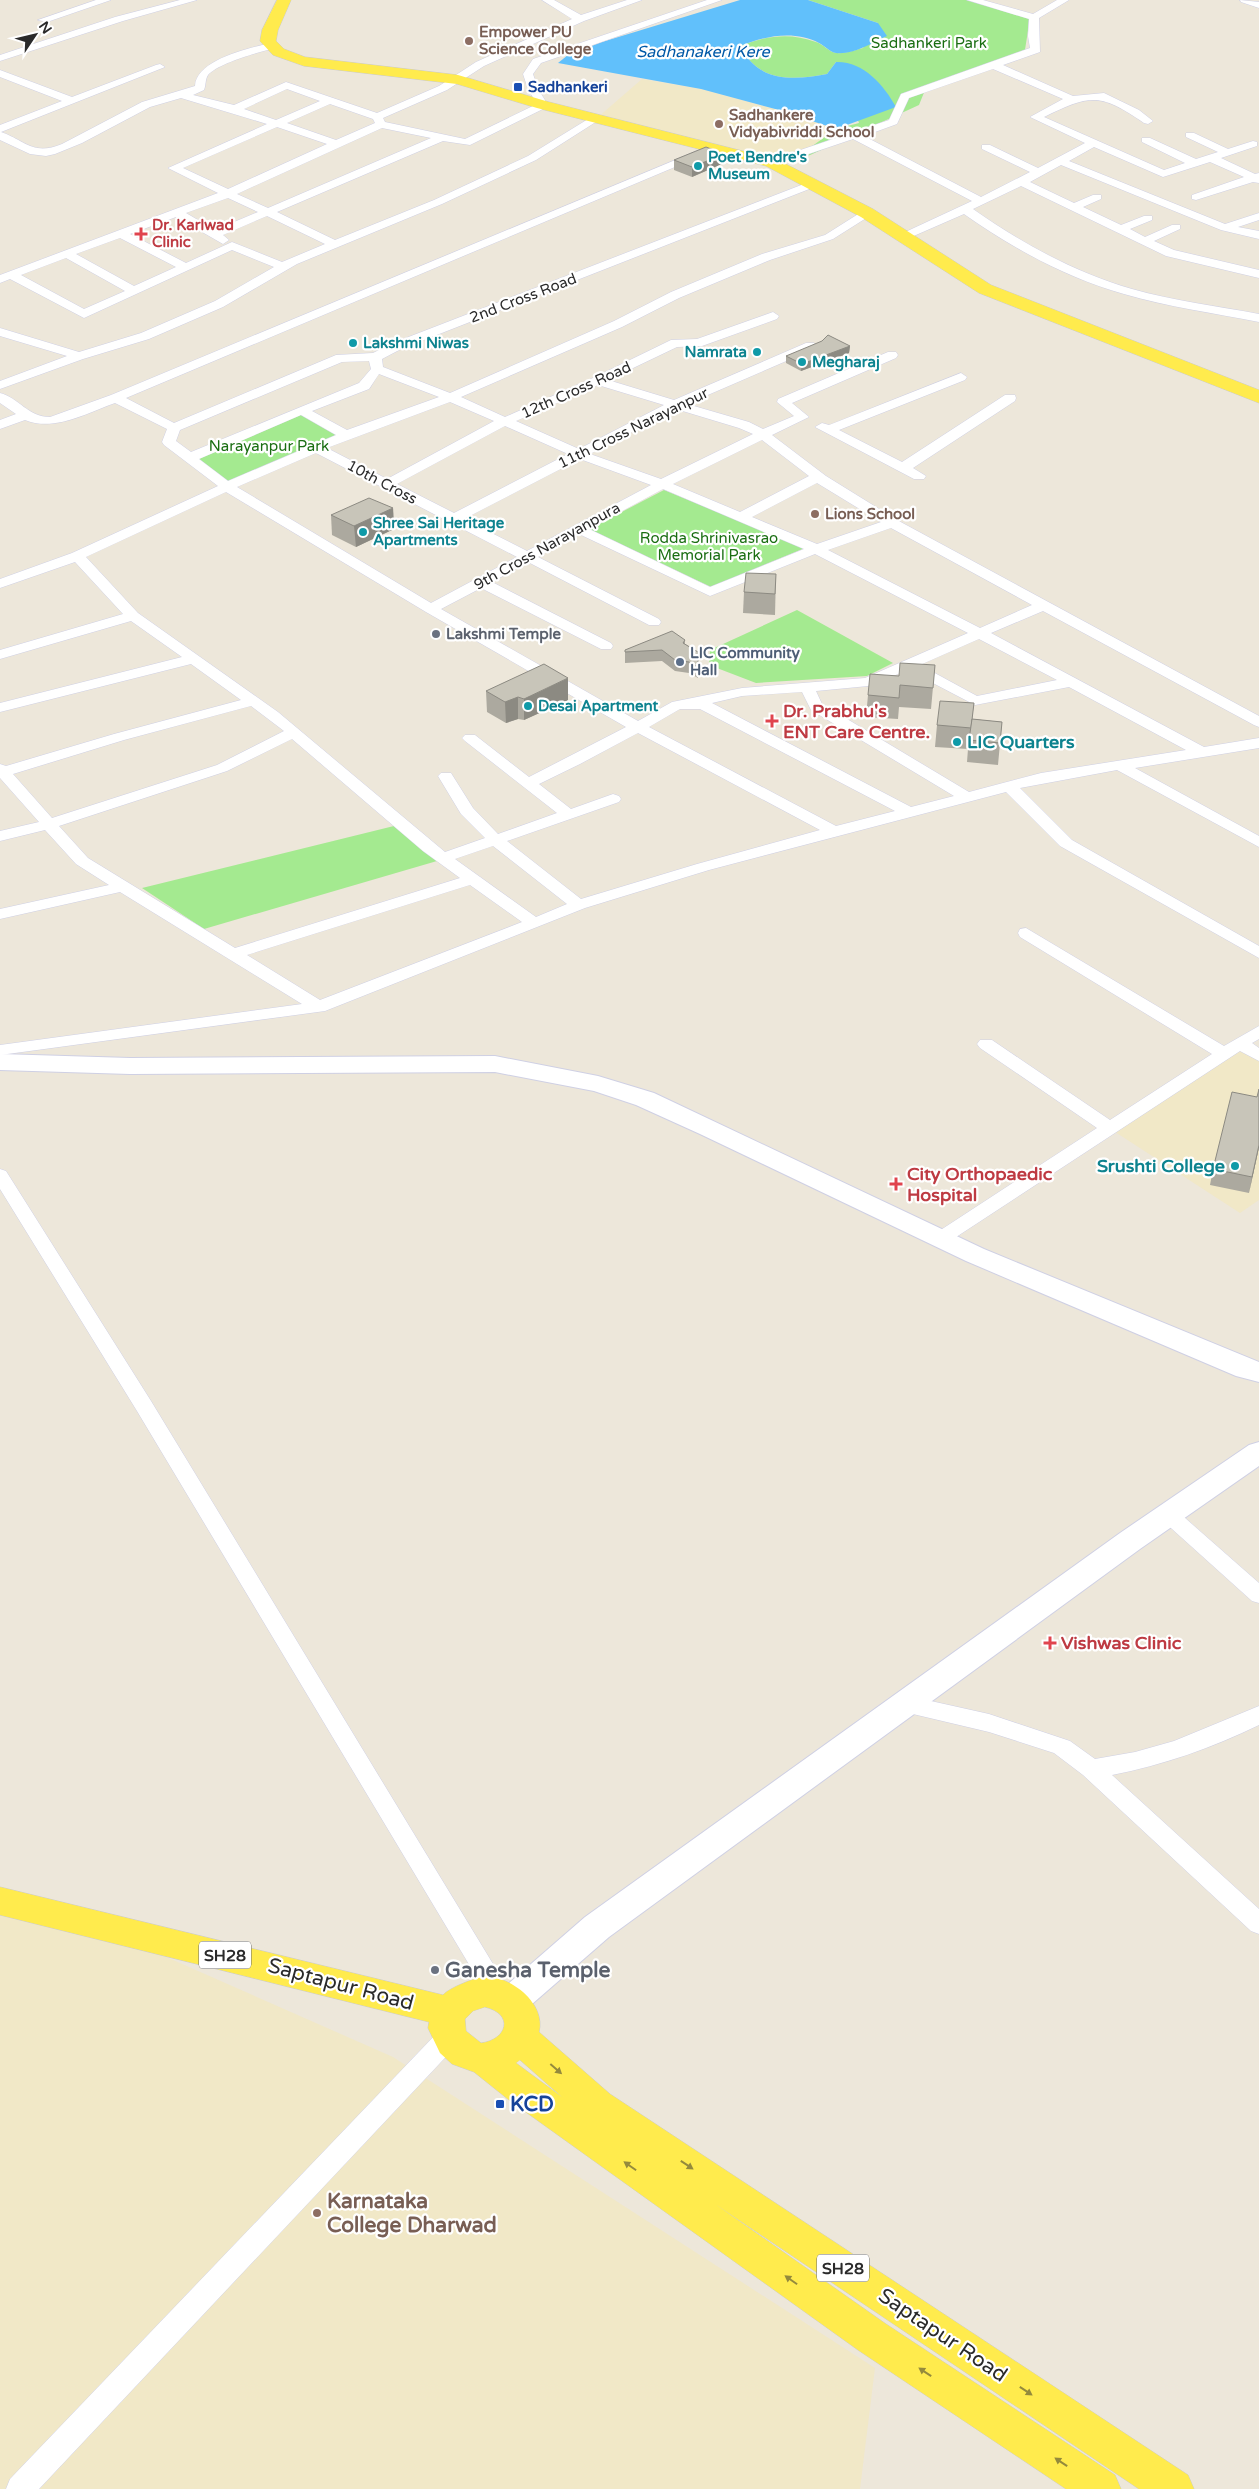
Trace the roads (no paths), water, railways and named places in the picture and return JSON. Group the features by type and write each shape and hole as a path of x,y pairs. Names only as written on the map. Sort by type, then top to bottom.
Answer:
{"main road":[{"path":"284,0 270,30 268,41 276,51 304,61 458,80 543,105 772,163 867,213 985,289 1259,397"},
{"name":"Saptapur Road","path":"0,1901 244,1959 449,2025"},
{"path":"485,1992 506,1998 520,2012 522,2024 520,2037 511,2048 498,2056 483,2058 468,2056 456,2049 449,2025 458,2002 470,1994 485,1992"},
{"name":"Saptapur Road","path":"520,2037 597,2104 1174,2489"},
{"name":"SH28","path":"483,2058 522,2089 872,2337 1101,2489"}],"street":[{"path":"43,20 106,0"},
{"path":"0,58 176,2 192,0"},
{"path":"5,277 227,194 337,144 379,120 458,80 480,64 580,19 636,0"},
{"path":"235,109 286,85 379,120 466,144 543,105 533,90 528,74 537,61 575,46 717,0"},
{"path":"972,0 1034,17 1064,0"},
{"path":"1245,0 1259,5"},
{"path":"553,1 580,19"},
{"path":"116,4 136,15"},
{"path":"772,163 893,122 905,96 1036,50 1033,36 1034,17"},
{"path":"0,135 18,146 46,153 62,148 139,108 200,88 200,80 204,72 230,60 271,46"},
{"path":"993,65 1072,99"},
{"path":"0,129 160,67"},
{"path":"0,73 72,101"},
{"path":"181,95 280,123 337,144"},
{"path":"1148,121 1136,111 1111,104 1100,95 1072,99 1035,117 1163,174 1253,144"},
{"path":"1111,104 1128,99"},
{"path":"328,101 174,168 335,244"},
{"path":"0,385 79,356 145,336 211,308 284,267 438,202 532,158 597,118"},
{"path":"854,135 980,201"},
{"path":"1190,135 1227,152"},
{"path":"213,235 390,161 440,138"},
{"path":"1146,140 1194,163"},
{"path":"905,236 1022,182 1094,143"},
{"path":"986,147 1038,172"},
{"path":"0,397 25,415 39,421 51,421 116,398 712,148"},
{"path":"1211,158 1257,178"},
{"path":"1060,160 1225,228 1259,235"},
{"path":"1196,197 1257,178"},
{"path":"1022,182 1170,253 1259,274"},
{"name":"2nd Cross Road","path":"302,410 364,386 376,363 397,346 813,184"},
{"path":"1074,206 1098,197"},
{"path":"964,208 982,221 1057,262 1104,283 1128,291 1259,318"},
{"path":"177,213 232,246 284,267"},
{"path":"0,584 77,556 227,486 346,436 450,397 766,256 828,237 867,213"},
{"path":"1225,228 1259,216"},
{"path":"1121,229 1148,218"},
{"path":"1145,241 1176,227"},
{"path":"121,234 185,267"},
{"path":"5,277 84,314 232,246"},
{"path":"67,254 134,291"},
{"name":"12th Cross Road","path":"387,484 504,422 598,381 675,343 698,343 772,316"},
{"path":"0,332 79,356"},
{"name":"11th Cross Narayanpur","path":"453,519 676,404 817,343"},
{"path":"892,355 783,402 804,417 919,476"},
{"path":"834,831 638,728 431,609 227,486 169,442 174,428 340,358 376,363 579,454 662,484 816,549 980,633 1201,752"},
{"path":"828,430 961,377"},
{"path":"598,381 676,404 763,434 818,477 892,524 1259,722"},
{"path":"116,398 174,428"},
{"path":"903,468 1010,398"},
{"path":"191,457 302,410 346,436"},
{"path":"0,425 25,415"},
{"path":"763,434 804,417"},
{"name":"9th Cross Narayanpura","path":"431,609 662,484 763,434"},
{"name":"10th Cross","path":"318,448 654,622"},
{"path":"741,517 818,477"},
{"path":"578,529 710,592 755,572 816,549 892,524"},
{"path":"77,556 133,616 294,732 444,858 534,923"},
{"path":"481,582 606,646"},
{"path":"528,783 638,728 677,705 742,692 868,682 1044,605"},
{"path":"0,655 133,616"},
{"path":"0,708 193,659"},
{"path":"909,664 975,701 1070,682"},
{"path":"807,687 816,707 967,797"},
{"path":"253,701 2,770 82,860 319,1007"},
{"path":"677,705 703,704 724,713 909,812"},
{"path":"0,836 49,824 222,768 294,732"},
{"path":"470,738 569,815"},
{"path":"0,1050 319,1007 579,905 703,867 1040,778 1258,744"},
{"path":"1119,765 1259,842"},
{"path":"446,776 467,811 496,840 579,905"},
{"path":"1009,786 1066,843 1259,952"},
{"path":"444,858 613,799"},
{"path":"234,954 472,879"},
{"path":"0,914 124,886"},
{"path":"1026,933 1232,1048 1259,1056"},
{"path":"940,1239 1259,1031"},
{"path":"986,1044 1109,1128"},
{"path":"0,1062 130,1066 494,1064 598,1084 645,1099 710,1128 940,1239 1246,1369 1259,1372"},
{"path":"0,1175 103,1336 285,1640 506,1998 597,1927 904,1704 1259,1452"},
{"path":"1169,1515 1259,1595"},
{"path":"904,1704 989,1723 1062,1747 1091,1769 1259,1924"},
{"path":"1091,1769 1119,1765 1226,1732 1259,1715"},
{"path":"20,2489 449,2025"}],"water":[{"name":"Sadhanakeri Kere","path":"740,0 808,0 878,23 887,36 849,52 836,53 809,39 790,36 759,39 740,46 747,58 756,67 766,73 777,76 801,78 827,74 836,62 855,66 864,70 879,83 896,107 836,129 779,110 701,89 558,63 568,55 602,42"}],"place":[{"name":"Empower PU Science College","path":"469,41"},
{"name":"Sadhankeri","path":"518,87"},
{"name":"Sadhankere Vidyabivriddi School","path":"719,124"},
{"name":"Poet Bendre's Museum","path":"698,166"},
{"name":"Dr. Karlwad Clinic","path":"141,234"},
{"name":"Lakshmi Niwas","path":"353,343"},
{"name":"Namrata","path":"757,352"},
{"name":"Megharaj","path":"802,362"},
{"name":"Lions School","path":"815,514"},
{"name":"Shree Sai Heritage Apartments","path":"363,532"},
{"name":"Lakshmi Temple","path":"436,634"},
{"name":"LIC Community Hall","path":"680,662"},
{"name":"Desai Apartment","path":"528,706"},
{"name":"Dr. Prabhu's ENT Care Centre.","path":"772,721"},
{"name":"LIC Quarters","path":"957,742"},
{"name":"Srushti College","path":"1235,1166"},
{"name":"City Orthopaedic Hospital","path":"896,1184"},
{"name":"Vishwas Clinic","path":"1050,1643"},
{"name":"Ganesha Temple","path":"435,1970"},
{"name":"KCD","path":"500,2104"},
{"name":"Karnataka College Dharwad","path":"317,2213"}],"park label":[{"name":"Sadhankeri Park","path":"929,43"},
{"name":"Narayanpur Park","path":"269,446"},
{"name":"Rodda Shrinivasrao Memorial Park","path":"709,546"}]}
